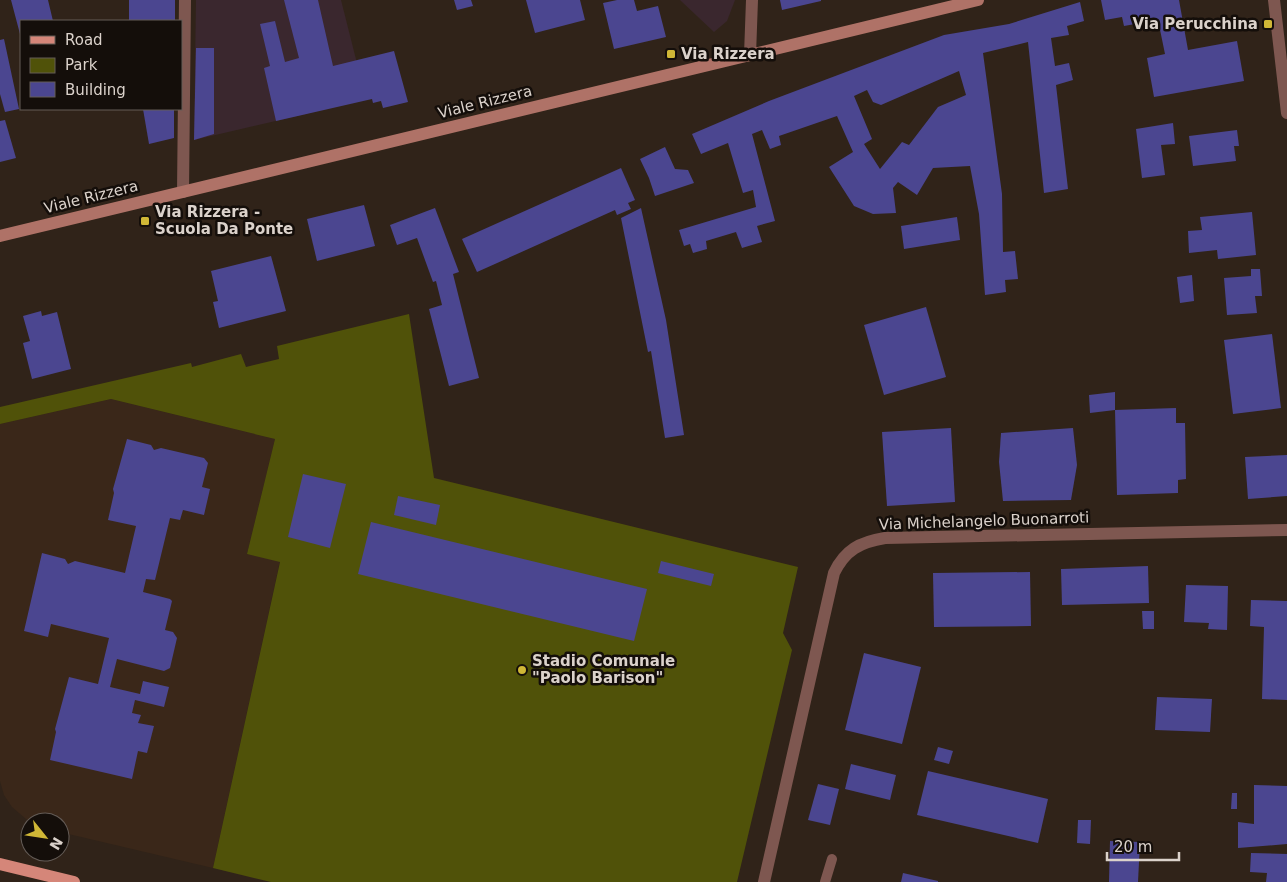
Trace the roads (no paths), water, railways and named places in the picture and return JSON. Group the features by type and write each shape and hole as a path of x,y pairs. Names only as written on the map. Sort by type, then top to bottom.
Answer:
{"main road":[{"path":"0,864 74,882"}],"street":[{"path":"183,192 185,0"},
{"path":"750,55 752,0"},
{"name":"Viale Rizzera","path":"0,236 978,0"},
{"path":"1274,0 1287,113"},
{"name":"Via Michelangelo Buonarroti","path":"764,882 834,573 845,554 869,541 885,538 1287,530"}],"lane":[{"path":"825,882 832,859"}],"place":[{"name":"Via Perucchina","path":"1268,24"},
{"name":"Via Rizzera","path":"671,54"},
{"name":"Via Rizzera - Scuola Da Ponte","path":"145,221"},
{"name":"Stadio Comunale \"Paolo Barison\"","path":"522,670"}]}
